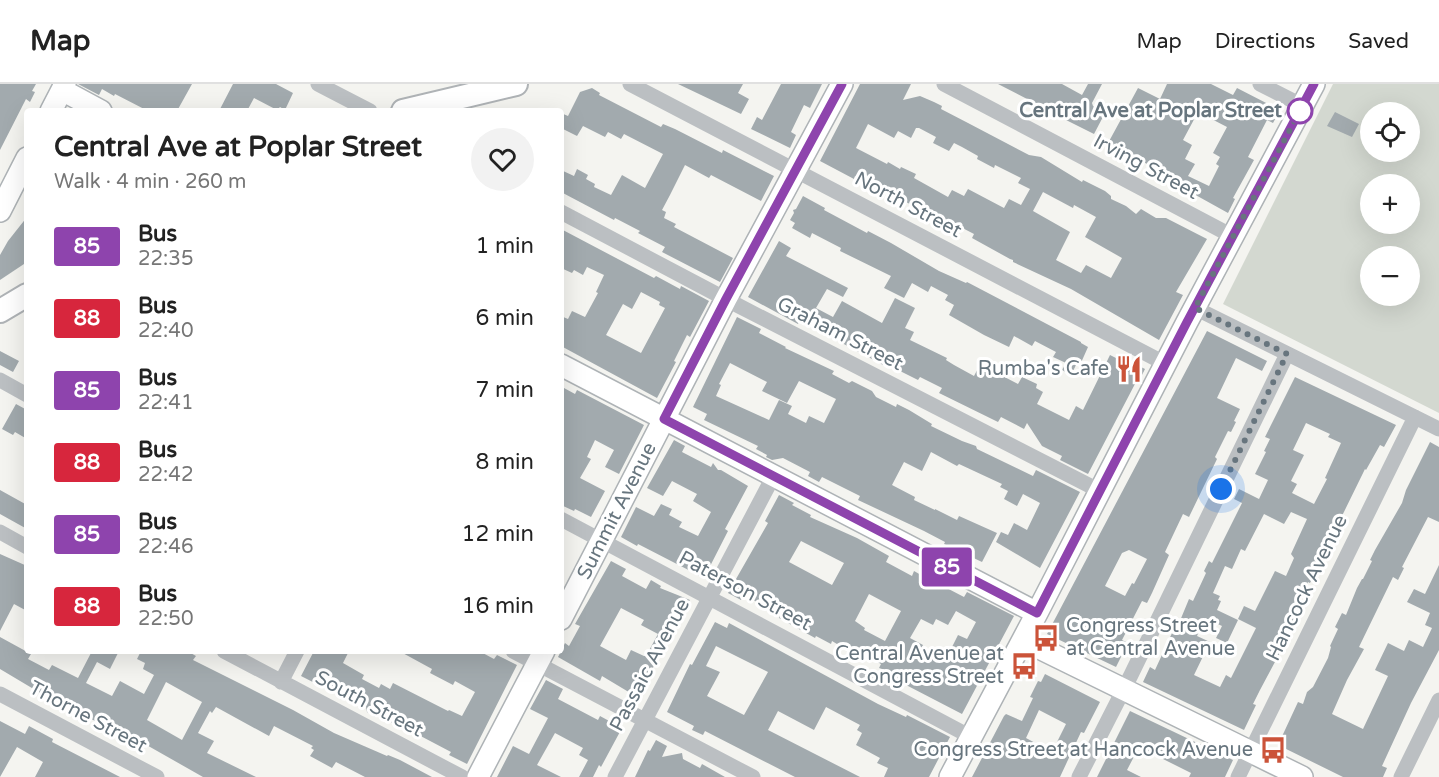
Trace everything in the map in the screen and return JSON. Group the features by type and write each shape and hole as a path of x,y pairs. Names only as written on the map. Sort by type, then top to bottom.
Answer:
{"main road":[{"path":"416,108 516,84"},
{"path":"0,311 24,297"}],"street":[{"path":"318,84 364,108"},
{"name":"North Street","path":"630,84 1166,364"},
{"name":"Summit Avenue","path":"564,613 726,299 842,84"},
{"name":"Irving Street","path":"944,84 1234,237"},
{"path":"1260,84 1303,106"},
{"path":"950,777 1314,84"},
{"path":"53,108 64,87 96,108"},
{"path":"0,211 24,164"},
{"name":"Graham Street","path":"564,214 1100,491"},
{"path":"1195,308 1439,429"},
{"path":"1079,777 1287,354"},
{"path":"564,367 1037,613"},
{"path":"0,380 24,393"},
{"name":"Hancock Avenue","path":"1238,777 1415,417"},
{"name":"Passaic Avenue","path":"615,777 773,477"},
{"name":"Paterson Street","path":"564,520 971,736"},
{"path":"0,532 24,545"},
{"path":"1023,640 1302,777"},
{"name":"South Street","path":"230,654 462,777"},
{"path":"281,682 295,654"},
{"path":"478,777 541,657 644,720 753,777"},
{"name":"Thorne Street","path":"0,694 157,777"},
{"path":"1401,777 1439,700"}],"shaded area":[{"path":"1333,84 1439,84 1439,413 1223,304"}],"building":[{"path":"0,84 36,84 30,102 26,99 0,150"},
{"path":"78,84 192,84 179,108 142,108 102,89 99,95"},
{"path":"233,84 276,84 293,93 286,108 273,108 254,98 249,108 221,108"},
{"path":"678,84 743,84 738,93 749,99 741,114"},
{"path":"781,84 822,84 810,108 804,105 791,132 796,135 790,148 751,129 757,117 762,120"},
{"path":"860,84 911,84 903,100 920,96 934,102 942,106 941,109 1029,155 1041,157 1082,182 1083,180 1105,191 1111,199 1136,214 1141,209 1156,218 1166,218 1207,239 1176,292 1183,295 1159,340 1071,289 1013,262 972,238 974,234 949,221 948,224 855,176 854,179 820,161","holes":["868,124 894,138 898,131 911,138 916,128 919,128 936,137 933,143 949,151 954,143 994,168 995,165 1021,178 1018,183 1030,189 1021,205 1009,199 1004,208 968,189 964,196 952,190 948,197 914,178 916,174 888,162 887,164 856,148","1043,192 1096,217 1085,237 1122,258 1111,278 1086,265 1081,273 1056,260 1070,232 1033,211"]},
{"path":"998,84 1062,84 1082,95 1088,84 1102,84 1092,103 1105,113 1094,134 1054,114 1045,114 1043,109 1029,100"},
{"path":"1167,84 1211,84 1233,95 1237,88 1280,110 1273,123 1267,120 1248,157 1254,160 1233,198 1235,199 1228,213 1174,183 1177,178 1107,145 1138,88 1160,99","holes":["1198,112 1227,127 1213,153 1220,157 1216,164 1219,166 1209,186 1188,176 1195,164 1185,159 1192,145 1183,140"]},
{"path":"592,88 600,93 599,95 661,127 663,124 675,129 774,176 761,201 711,175 709,178 685,165 662,210 666,212 664,218 676,224 674,227 733,258 720,282 662,252 665,247 638,233 640,231 564,194 564,171 574,176 577,169 588,175 586,179 595,184 594,187 611,195 622,175 645,188 663,154 624,134 621,139 608,132 605,137 583,126 577,136 564,130 564,114 568,116 580,92"},
{"path":"1335,112 1359,124 1352,137 1327,126"},
{"path":"803,196 825,208 824,210 891,243 939,271 967,282 1081,342 1088,347 1080,365 1077,363 1071,375 1062,370 1066,363 1053,357 1056,352 1035,341 1032,346 1014,336 1009,347 984,335 949,315 954,305 945,300 948,295 931,286 928,292 912,283 904,298 884,288 891,276 840,251 841,248 812,233 810,238 792,228 795,223 790,220 794,213 793,210 796,209"},
{"path":"24,221 24,264 0,280 0,255"},
{"path":"564,231 654,278 656,276 680,289 681,286 709,301 690,337 687,335 657,398 564,348 564,317 568,319 572,311 585,317 598,293 596,292 604,275 587,267 583,275 574,270 572,273 564,269","holes":["641,292 660,302 659,305 665,308 641,353 606,335 623,304 632,309"]},
{"path":"779,241 791,248 786,256 848,288 843,297 827,289 816,308 833,317 842,301 882,323 895,298 915,308 905,328 914,332 910,340 947,358 946,360 974,376 984,357 997,364 993,371 1018,384 1022,377 1037,384 1036,388 1043,392 1037,404 1069,420 1076,406 1083,410 1110,355 1120,360 1121,357 1145,369 1088,474 1060,460 1062,456 1042,446 1027,423 1024,429 1001,417 998,422 939,393 942,388 920,377 918,380 886,364 885,366 812,327 799,321 798,324 748,297"},
{"path":"737,317 761,329 759,333 785,348 834,371 832,374 849,383 852,381 872,391 876,397 896,407 897,404 909,410 932,424 931,426 976,446 977,449 1033,476 1036,470 1080,492 1040,568 996,542 1001,532 1008,535 1014,523 1027,530 1040,503 1023,494 1017,506 1004,499 1008,491 1000,487 1002,484 959,464 957,466 931,452 922,471 904,462 892,485 915,497 914,500 935,510 957,520 959,516 997,533 982,562 858,500 860,496 822,477 819,482 808,476 810,472 783,458 772,460 766,457 767,455 756,449 758,446 704,420 707,414 693,407","holes":["730,363 767,382 762,391 787,403 799,381 836,399 824,423 809,416 806,423 788,414 792,406 779,400 769,420 716,396 721,385 719,384"]},
{"path":"1207,331 1267,361 1262,371 1236,358 1217,398 1240,409 1234,421 1236,422 1231,432 1228,431 1215,457 1217,459 1189,517 1183,514 1165,552 1169,555 1152,593 1147,603 1142,601 1122,640 1128,643 1116,667 1047,634","holes":["1129,550 1147,559 1125,596 1105,586 1122,553"]},
{"path":"0,351 19,361 13,372 0,365"},
{"path":"1295,377 1396,425 1384,447 1380,445 1365,469 1340,520 1342,522 1320,570 1317,569 1310,583 1308,582 1293,614 1299,617 1253,704 1256,705 1244,730 1143,682 1150,667 1155,670 1189,599 1193,601 1209,561 1212,563 1242,503 1234,499 1239,489 1259,499 1268,480 1255,474 1270,439 1265,437","holes":["1306,423 1330,434 1328,437 1341,443 1314,504 1292,493 1297,484 1291,481 1304,455 1293,450","1291,512 1307,519 1291,554 1294,558 1286,576 1275,571 1255,611 1244,606 1238,619 1256,628 1231,678 1226,675 1220,687 1194,675 1210,642 1197,636 1205,618 1222,626 1216,638 1227,643 1238,620 1217,610 1221,601 1218,600 1220,596 1213,593 1225,566 1232,569 1241,549 1245,551 1264,514 1284,524"]},
{"path":"564,388 575,394 577,390 644,425 619,474 605,467 614,450 595,440 587,457 591,459 580,478 605,491 591,517 575,509 574,511 564,506"},
{"path":"16,404 24,408 24,437 2,429"},
{"path":"674,440 685,446 682,452 711,467 713,463 718,470 748,486 725,529 728,531 704,578 621,537 636,507 654,516 661,504 672,509 669,515 682,522 679,527 698,536 711,512 693,501 697,494 672,481 663,496 647,488"},
{"path":"1430,442 1439,447 1439,522 1428,517 1402,567 1404,568 1398,580 1393,577 1359,647 1364,649 1332,714 1363,729 1388,676 1375,670 1388,643 1404,651 1409,640 1423,647 1432,628 1425,625 1430,613 1407,602 1414,589 1425,594 1439,565 1439,650 1382,766 1387,768 1383,777 1343,777 1278,745 1298,702 1303,704 1307,692 1313,687 1328,658 1330,646 1338,629 1335,627 1342,613 1346,615 1357,588 1372,561 1370,560 1402,503"},
{"path":"0,490 24,503 24,527 0,514"},
{"path":"779,495 811,515 810,517 857,538 889,556 886,562 912,576 914,571 921,575 922,573 928,576 929,574 941,581 939,584 964,597 967,592 1014,616 962,714 881,672 882,669 879,668 881,664 844,644 842,647 832,641 831,644 816,636 815,638 779,618 781,614 743,595 741,600 728,593 768,523 765,521","holes":["801,541 844,563 832,585 789,562","869,594 901,611 885,641 864,630 865,628 855,621","956,611 976,622 967,639 958,635 945,661 921,649 923,645 910,638 921,619 933,625 936,619 948,625"]},
{"path":"0,554 24,565 24,609 14,604 0,631"},
{"path":"611,561 626,569 622,576 646,589 651,580 661,586 660,588 690,600 637,697 602,676 600,681 558,657 560,654 564,654 565,643 569,646 580,626 575,624","holes":["621,608 644,620 641,625 658,634 646,656 631,650 626,660 600,646"]},
{"path":"715,622 727,628 729,623 878,704 906,717 907,715 950,737 929,777 884,777 888,768 877,763 880,758 856,745 862,733 857,730 860,725 826,707 814,730 778,711 768,730 860,777 795,777 705,731 703,735 692,730 694,726 667,712 690,664 692,665","holes":["716,646 768,672 744,715 707,696 720,672 706,666"]},
{"path":"0,637 24,650 24,654 31,654 28,659 49,670 52,665 78,678 90,654 118,654 110,669 97,662 86,683 112,696 120,681 144,694 154,675 143,669 145,663 137,659 140,654 192,654 196,656 193,660 334,733 400,760 432,777 365,777 336,762 332,768 310,756 314,750 311,748 313,746 274,726 269,736 216,707 212,713 210,711 198,733 214,741 207,753 256,777 203,777 136,739 133,744 121,737 122,735 72,709 74,707 53,697 52,700 0,669","holes":["166,682 202,702 182,740 147,720"]},
{"path":"312,654 348,654 343,663 364,675 362,679 379,688 381,684 390,689 393,683 462,716 475,692 455,681 453,685 430,673 432,669 404,654 485,654 494,659 497,655 517,665 467,764 449,755 451,752 413,732 412,734 376,714 375,717 367,712 366,707 348,697 346,699 301,676"},
{"path":"1045,674 1100,702 1084,733 1081,732 1060,777 972,777 1004,716 1006,714 1022,721 1033,698 1030,697 1038,681 1041,682","holes":["1039,710 1066,724 1052,752 1026,738"]},
{"path":"546,680 563,689 558,699 598,720 600,716 622,728 593,777 579,777 588,760 579,755 583,748 555,733 537,765 561,777 497,777 513,746 529,754 548,718 530,709"},
{"path":"1130,711 1233,760 1225,777 1189,777 1191,773 1139,747 1127,770 1141,777 1097,777"},
{"path":"0,721 25,734 29,726 53,739 52,742 120,777 35,777 43,762 17,747 0,777"},
{"path":"656,740 667,746 662,757 682,753 683,759 700,768 702,764 725,777 635,777 648,750 650,751"}],"bus line":[{"name":"85","path":"842,84 664,419 1037,613 1187,322 1314,84"}],"place":[{"name":"Central Ave at Poplar Street","path":"1300,111"},
{"name":"Rumba's Cafe","path":"1129,369"},
{"name":"Congress Street at Central Avenue","path":"1046,638"},
{"name":"Central Avenue at Congress Street","path":"1024,666"},
{"name":"Congress Street at Hancock Avenue","path":"1273,750"}],"route":[{"path":"1221,489 1287,354 1195,308 1300,111"}]}
